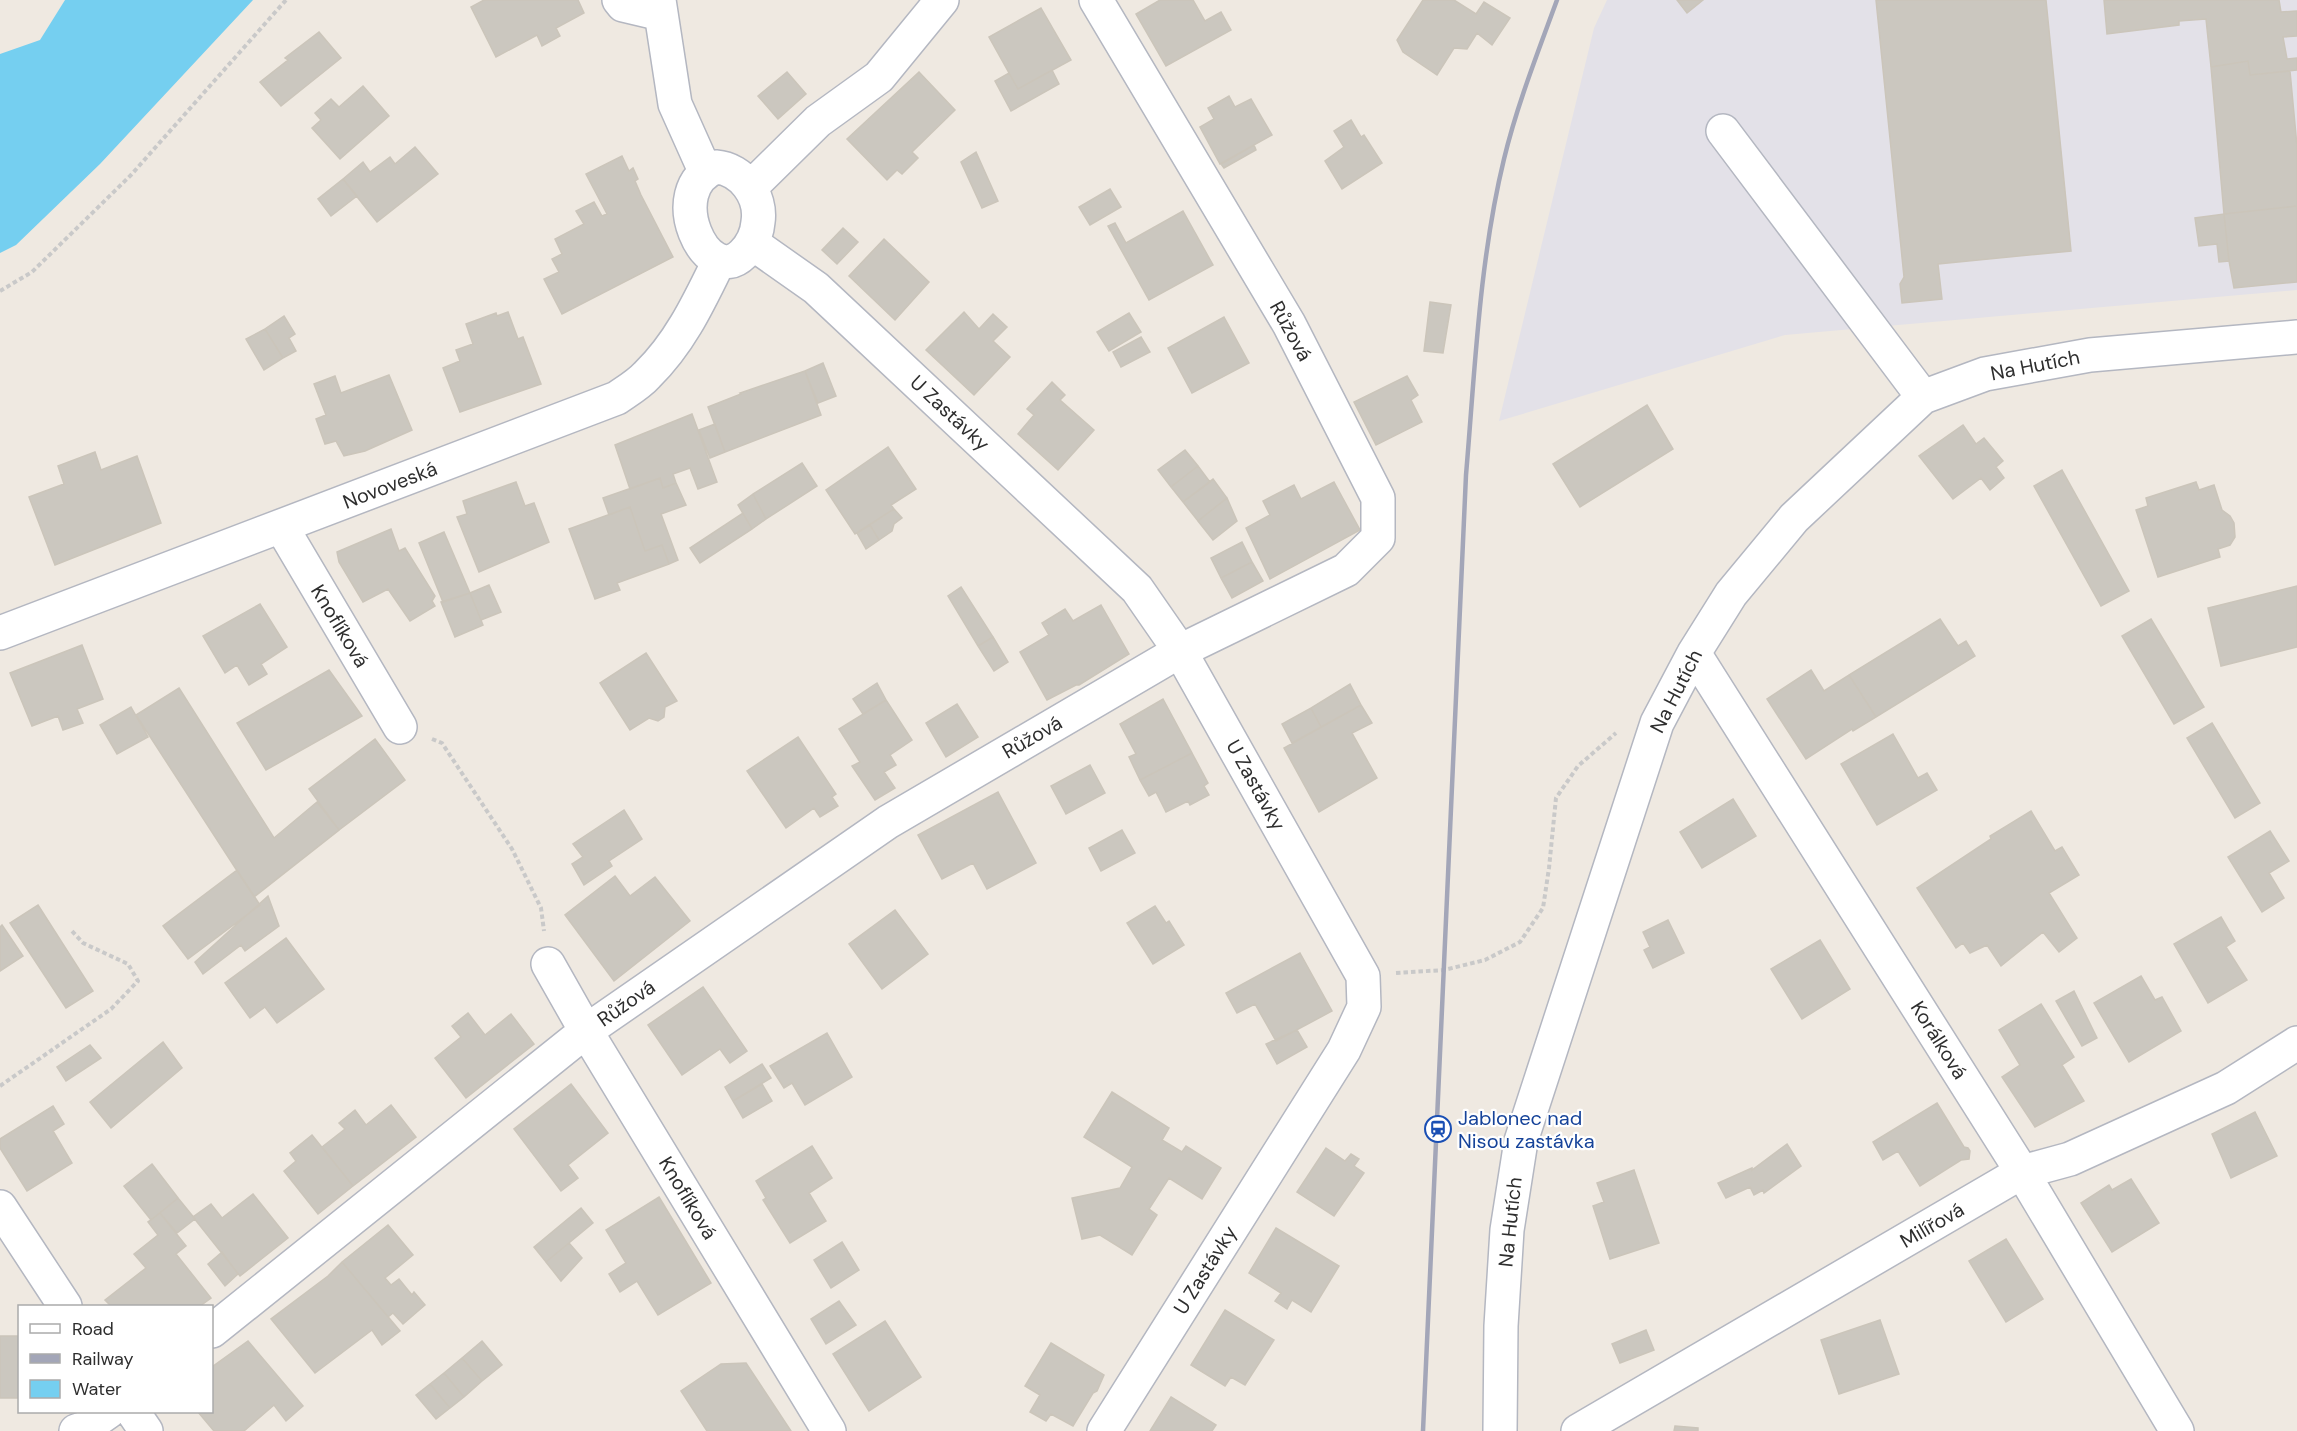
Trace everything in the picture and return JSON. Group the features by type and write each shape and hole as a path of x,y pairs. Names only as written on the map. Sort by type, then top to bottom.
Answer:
{"street":[{"path":"619,0 623,5 660,7 675,104 705,171"},
{"path":"750,188 818,121 879,76 942,0"},
{"name":"Růžová","path":"213,1329 586,1031 888,822 1180,651 1346,570 1378,538 1378,498 1289,324 1096,0"},
{"path":"1723,131 1923,398"},
{"path":"716,166 727,168 744,179 750,188 756,198 759,220 752,243 740,257 729,261 719,261 711,256 699,242 691,219 692,195 699,178 705,171 716,166"},
{"name":"U Zastávky","path":"752,243 816,288 1137,589 1180,651 1363,975 1364,1007 1344,1050 1104,1431"},
{"name":"Novoveská","path":"0,633 617,398 646,377 671,349 693,314 719,261"},
{"name":"Na Hutích","path":"1500,1431 1507,1230 1521,1141 1657,723 1694,653 1731,594 1794,518 1923,398 1985,374 2091,355 2297,337"},
{"name":"Knoflíková","path":"281,526 400,727"},
{"name":"Korálková","path":"1694,653 2022,1172 2177,1431"},
{"name":"Knoflíková","path":"548,964 586,1031 829,1431"},
{"name":"Milířová","path":"1578,1431 2022,1172 2070,1159 2226,1088 2297,1043"},
{"path":"0,1207 64,1305"},
{"path":"76,1431 85,1428 107,1413"},
{"path":"134,1413 146,1431"}],"path":[{"path":"0,291 32,272 131,175 286,0"},
{"path":"400,727 442,742 512,849 541,908 548,964"},
{"path":"1363,975 1444,970 1485,960 1520,942 1543,908 1556,798 1578,765 1620,730"},
{"path":"0,1086 111,1010 138,981 128,964 83,943 70,929"}],"shaded area":[{"path":"1607,0 2297,0 2297,290 1785,335 1499,421 1594,28"}],"water":[{"path":"65,0 253,0 100,164 16,245 0,253 0,54 40,40"}],"building":[{"path":"484,0 578,0 584,13 556,28 560,36 542,46 537,35 496,57 471,7"},
{"path":"1160,0 1193,0 1205,21 1221,12 1231,30 1166,66 1136,14"},
{"path":"1423,0 1454,0 1476,14 1484,2 1510,18 1492,45 1477,33 1467,49 1454,48 1437,75 1403,52 1397,40"},
{"path":"1677,0 1703,0 1687,13"},
{"path":"1876,0 2046,0 2071,251 1938,264 1942,299 1902,303 1900,284 1904,277"},
{"path":"2104,0 2279,0 2281,12 2297,11 2297,36 2283,37 2287,59 2297,58 2297,70 2250,75 2248,61 2211,67 2206,19 2179,21 2179,25 2107,34"},
{"path":"1041,8 1071,60 1018,89 989,37"},
{"path":"319,32 341,58 281,106 260,82 288,60 285,58"},
{"path":"2248,61 2250,75 2290,71 2297,146 2297,206 2224,214 2211,67"},
{"path":"1052,70 1059,84 1011,111 995,81 1009,73 1018,89"},
{"path":"787,72 806,94 778,119 758,96"},
{"path":"919,72 955,110 912,152 918,158 902,174 897,170 887,180 847,139"},
{"path":"363,86 389,116 340,159 312,128 321,120 315,113 331,99 339,107"},
{"path":"1229,96 1235,107 1251,99 1272,135 1220,164 1200,127 1214,119 1208,108"},
{"path":"1351,120 1361,137 1364,135 1382,163 1342,189 1325,161 1344,147 1334,131"},
{"path":"1254,145 1256,150 1224,168 1221,164"},
{"path":"415,147 438,174 377,222 343,179 363,162 370,172 390,157 395,164"},
{"path":"976,152 998,201 982,208 961,162"},
{"path":"622,156 629,171 633,168 641,195 673,257 562,314 544,279 559,272 552,259 562,254 555,239 584,224 576,211 594,202 602,216 607,214 586,174"},
{"path":"343,179 357,196 331,216 318,199"},
{"path":"1110,189 1121,207 1090,225 1079,207"},
{"path":"2297,206 2297,282 2234,288 2224,214"},
{"path":"1183,211 1213,265 1149,300 1108,226 1115,223 1126,243"},
{"path":"2224,214 2229,261 2219,262 2217,244 2199,246 2195,218"},
{"path":"843,228 858,242 837,264 822,250"},
{"path":"884,239 929,282 895,320 849,276"},
{"path":"1430,302 1451,305 1443,353 1424,351"},
{"path":"508,312 518,339 523,337 541,384 460,412 443,368 460,361 456,350 473,344 466,324 496,313 497,316"},
{"path":"964,312 979,329 993,314 1007,327 993,341 1010,357 974,395 926,350"},
{"path":"1129,313 1141,332 1109,351 1097,332"},
{"path":"284,316 295,334 289,338 296,351 283,358 265,329"},
{"path":"1224,317 1249,363 1192,393 1168,348"},
{"path":"265,329 283,358 264,370 246,339"},
{"path":"1141,337 1150,352 1121,367 1113,352"},
{"path":"823,363 836,396 818,403 805,371"},
{"path":"805,371 821,415 725,452 708,407 740,393"},
{"path":"389,375 412,430 365,451 344,456 336,441 325,444 316,419 326,415 314,384 335,376 341,393"},
{"path":"1407,376 1418,395 1411,400 1422,422 1376,445 1354,402"},
{"path":"1052,382 1065,395 1060,400 1094,430 1058,470 1018,434 1034,415 1027,409"},
{"path":"1647,405 1673,449 1580,507 1553,464"},
{"path":"692,414 717,482 698,489 690,468 673,474 676,483 663,488 660,478 630,489 615,445"},
{"path":"715,424 725,452 710,458 699,430"},
{"path":"1963,425 1976,444 1984,438 2003,461 1996,467 2004,478 1990,490 1981,478 1953,499 1919,456"},
{"path":"888,447 916,489 891,505 894,509 855,534 826,490"},
{"path":"1185,450 1198,466 1171,487 1158,470"},
{"path":"95,452 101,470 137,456 161,523 55,565 29,497 64,484 58,466"},
{"path":"802,463 817,486 766,519 753,494"},
{"path":"1198,466 1210,482 1183,502 1171,487"},
{"path":"2062,470 2129,591 2101,606 2034,486"},
{"path":"660,478 663,488 676,483 686,505 661,514 678,560 669,564 662,545 645,551 630,507 609,515 603,498"},
{"path":"1213,479 1227,498 1198,521 1183,502"},
{"path":"516,482 525,506 534,503 549,542 479,572 457,517 467,514 463,501"},
{"path":"1334,482 1360,530 1270,579 1246,528 1270,515 1263,501 1294,485 1301,499"},
{"path":"2196,482 2199,490 2214,485 2222,510 2230,516 2234,523 2235,537 2230,545 2218,549 2220,557 2158,577 2136,510 2148,506 2146,498"},
{"path":"753,494 766,519 752,529 738,505"},
{"path":"1227,498 1237,521 1213,540 1198,521"},
{"path":"630,507 645,551 662,545 669,564 617,583 620,590 595,599 569,529"},
{"path":"894,509 902,518 894,524 892,531 879,540 870,525"},
{"path":"743,513 752,529 700,563 690,548"},
{"path":"870,525 879,540 866,549 857,533"},
{"path":"391,529 399,551 405,548 435,596 432,601 435,606 410,621 388,589 363,602 339,562 337,552"},
{"path":"444,532 470,593 443,602 419,543"},
{"path":"1242,542 1252,562 1221,578 1211,558"},
{"path":"1252,562 1263,581 1232,598 1221,578"},
{"path":"489,585 501,612 481,620 470,593"},
{"path":"2297,586 2297,647 2221,666 2208,608"},
{"path":"961,587 993,637 978,646 948,596"},
{"path":"470,593 483,625 455,637 441,602"},
{"path":"260,604 287,647 261,664 267,674 249,685 237,665 225,673 203,636"},
{"path":"1101,605 1129,654 1079,685 1047,700 1020,652 1049,635 1042,623 1065,609 1073,621"},
{"path":"1940,619 1958,646 1966,641 1975,656 1876,717 1849,675"},
{"path":"2151,619 2204,707 2174,724 2122,636"},
{"path":"993,637 1008,662 994,671 978,646"},
{"path":"82,645 103,699 77,709 83,723 63,730 58,716 32,726 10,673"},
{"path":"646,653 677,701 665,707 664,717 658,721 649,718 630,730 600,683"},
{"path":"329,670 362,716 266,770 237,723"},
{"path":"1811,670 1824,691 1849,675 1876,717 1853,731 1852,729 1806,759 1767,699"},
{"path":"877,683 886,700 863,714 853,699"},
{"path":"1350,684 1361,705 1321,727 1311,708"},
{"path":"179,688 274,838 317,802 339,830 254,897 136,715"},
{"path":"1163,699 1192,753 1140,780 1129,757 1136,754 1120,724"},
{"path":"886,700 912,740 890,755 896,765 884,772 895,788 875,800 852,766 860,762 839,729"},
{"path":"957,704 978,737 946,757 926,723"},
{"path":"1361,705 1372,723 1352,733 1377,778 1319,812 1284,748"},
{"path":"131,707 148,737 117,754 100,725"},
{"path":"1311,708 1321,727 1292,743 1282,724"},
{"path":"2212,723 2260,803 2235,818 2187,738"},
{"path":"1893,734 1918,778 1927,773 1937,790 1877,825 1841,764"},
{"path":"798,737 836,794 832,797 838,806 820,817 814,808 786,828 747,771"},
{"path":"375,739 405,780 339,830 309,789"},
{"path":"1192,753 1208,783 1204,786 1209,795 1190,805 1188,801 1166,812 1156,792 1149,796 1140,780"},
{"path":"1090,765 1105,793 1066,814 1051,786"},
{"path":"998,792 1036,863 987,889 973,863 942,879 918,835"},
{"path":"1733,799 1756,836 1702,868 1680,832"},
{"path":"624,810 642,839 609,861 612,866 584,885 572,864 583,857 573,844"},
{"path":"2031,811 2055,851 2062,847 2079,875 2049,893 2077,938 2059,952 2043,932 2001,966 1987,945 1970,953 1963,943 1956,948 1917,888 1991,839 1990,836"},
{"path":"1122,830 1135,853 1101,871 1089,848"},
{"path":"2270,831 2289,861 2269,873 2284,898 2262,912 2228,857"},
{"path":"237,870 260,905 188,959 163,926"},
{"path":"615,876 630,896 655,877 690,921 614,981 565,915"},
{"path":"268,896 279,926 245,951 241,945 203,974 195,962"},
{"path":"38,905 93,991 66,1008 10,923"},
{"path":"1155,906 1166,923 1169,921 1184,945 1153,964 1127,923"},
{"path":"895,910 928,954 882,989 849,944"},
{"path":"2221,917 2235,941 2226,947 2247,980 2208,1003 2174,944"},
{"path":"1668,920 1684,953 1653,968 1644,950 1650,947 1643,932"},
{"path":"2,925 23,956 0,971 0,927"},
{"path":"286,938 324,989 277,1023 265,1007 250,1018 225,983"},
{"path":"1820,940 1850,989 1802,1019 1771,969"},
{"path":"1300,953 1332,1011 1276,1041 1255,1004 1237,1013 1226,993"},
{"path":"2141,976 2155,1000 2162,997 2181,1031 2129,1062 2094,1003"},
{"path":"703,987 747,1051 730,1063 720,1049 682,1075 648,1025"},
{"path":"2074,991 2097,1038 2082,1046 2056,1001"},
{"path":"2041,1004 2074,1057 2062,1065 2084,1101 2035,1127 2002,1077 2020,1065 1999,1030"},
{"path":"468,1013 485,1035 511,1014 534,1044 466,1098 435,1058 461,1037 452,1026"},
{"path":"1297,1030 1307,1047 1277,1064 1266,1044"},
{"path":"827,1033 852,1077 805,1105 792,1083 784,1088 770,1066"},
{"path":"163,1042 182,1068 111,1128 90,1102"},
{"path":"90,1045 101,1058 66,1081 57,1067"},
{"path":"762,1064 771,1078 733,1101 725,1087"},
{"path":"571,1084 608,1133 568,1165 578,1178 561,1191 514,1129"},
{"path":"762,1084 772,1101 743,1118 733,1101"},
{"path":"1112,1092 1169,1128 1162,1140 1182,1152 1186,1146 1221,1168 1202,1199 1169,1178 1149,1209 1157,1215 1132,1255 1100,1235 1082,1239 1072,1198 1120,1188 1132,1167 1084,1137"},
{"path":"1937,1103 1964,1147 1970,1151 1969,1159 1961,1160 1920,1186 1898,1151 1883,1160 1873,1142"},
{"path":"391,1105 416,1137 353,1186 322,1147 345,1129 339,1123 355,1110 366,1125"},
{"path":"53,1106 64,1124 53,1131 72,1163 27,1191 0,1148 0,1139"},
{"path":"2255,1112 2277,1156 2231,1178 2212,1134"},
{"path":"312,1135 353,1186 318,1214 284,1171 296,1161 290,1153"},
{"path":"1787,1144 1801,1166 1764,1193 1763,1190 1754,1195 1750,1187 1726,1198 1718,1183 1752,1168 1752,1170"},
{"path":"812,1146 832,1178 809,1193 826,1221 790,1243 763,1200 766,1198 756,1181"},
{"path":"1326,1148 1345,1161 1351,1154 1359,1159 1354,1166 1364,1173 1334,1216 1297,1192"},
{"path":"152,1164 178,1198 151,1220 124,1186"},
{"path":"1634,1170 1659,1243 1610,1259 1593,1206 1604,1202 1597,1183"},
{"path":"2131,1179 2159,1223 2112,1252 2081,1203 2109,1185 2112,1190"},
{"path":"253,1194 288,1238 240,1276 193,1217 211,1204 222,1218"},
{"path":"659,1197 711,1283 658,1315 637,1281 620,1292 609,1274 626,1263 606,1230"},
{"path":"178,1198 195,1219 177,1233 160,1213"},
{"path":"581,1208 593,1223 546,1262 534,1247"},
{"path":"160,1213 186,1246 176,1254 211,1298 201,1305 110,1305 105,1300 146,1268 134,1254 158,1235 148,1222"},
{"path":"388,1225 413,1255 385,1278 391,1285 399,1279 412,1295 414,1292 425,1305 403,1324 393,1313 388,1317 342,1262"},
{"path":"1276,1228 1339,1266 1311,1312 1292,1300 1287,1309 1275,1301 1281,1293 1249,1273"},
{"path":"2006,1239 2043,1299 2006,1322 1969,1261"},
{"path":"842,1242 859,1270 831,1288 814,1260"},
{"path":"569,1243 582,1258 561,1281 546,1262"},
{"path":"222,1252 238,1274 225,1286 208,1264"},
{"path":"342,1262 400,1331 382,1345 372,1330 315,1373 271,1319 328,1276"},
{"path":"839,1301 856,1325 826,1344 811,1319"},
{"path":"1225,1310 1274,1340 1245,1385 1231,1377 1225,1386 1191,1365"},
{"path":"1880,1320 1899,1374 1839,1394 1821,1340"},
{"path":"885,1321 921,1377 869,1411 833,1354"},
{"path":"1646,1330 1654,1350 1620,1363 1612,1344"},
{"path":"0,1336 18,1336 18,1398 0,1398"},
{"path":"248,1341 303,1406 286,1421 274,1405 244,1431 214,1431 199,1413 213,1413 213,1366"},
{"path":"482,1341 502,1365 482,1381 462,1358"},
{"path":"1051,1343 1104,1375 1097,1391 1093,1393 1073,1426 1051,1414 1046,1421 1030,1412 1040,1395 1025,1386"},
{"path":"462,1358 482,1381 464,1397 444,1373"},
{"path":"746,1363 791,1431 707,1431 681,1391 721,1364"},
{"path":"444,1373 464,1397 450,1408 430,1384"},
{"path":"430,1384 450,1408 436,1419 416,1395"},
{"path":"1171,1397 1216,1425 1212,1431 1150,1431"},
{"path":"1675,1426 1698,1428 1698,1431 1674,1431"}],"railway":[{"path":"1423,1431 1466,475 1479,316 1489,237 1504,159 1521,99 1557,0"}],"place":[{"name":"Jablonec nad Nisou zastávka","path":"1438,1129"}]}
